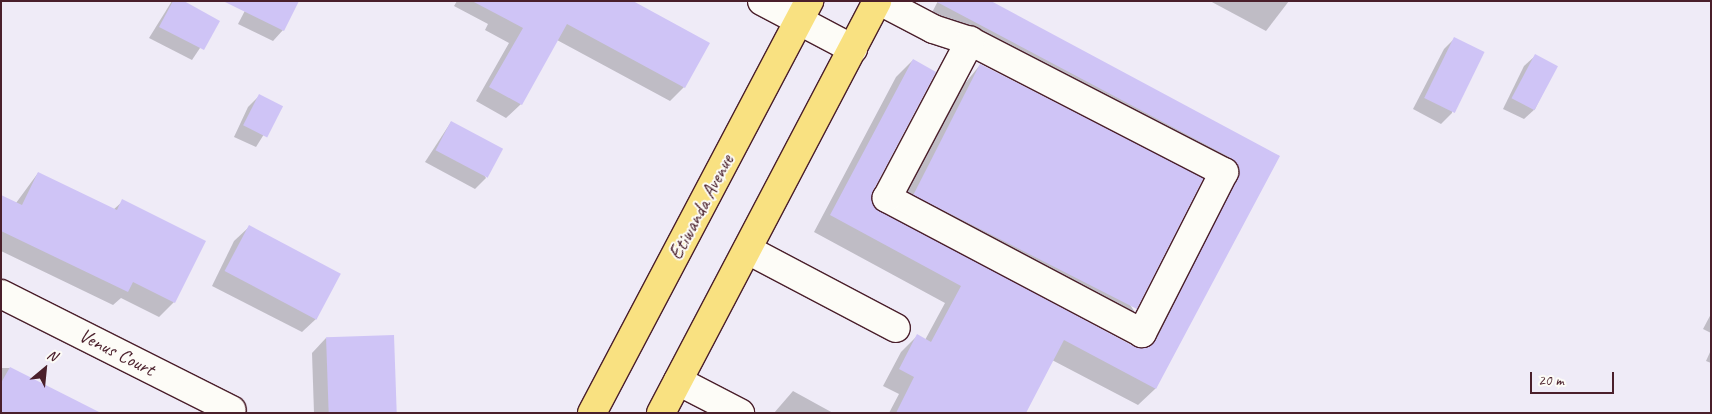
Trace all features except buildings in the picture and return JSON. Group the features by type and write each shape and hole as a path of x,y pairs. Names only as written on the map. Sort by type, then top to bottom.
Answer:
{"main road":[{"path":"662,413 879,1"},
{"name":"Etiwanda Avenue","path":"592,413 804,11"}],"street":[{"path":"762,1 804,11 853,49"},
{"path":"879,1 933,29 970,41 1224,172 1142,333 887,198 970,41"},
{"path":"748,250 896,328"},
{"name":"Venus Court","path":"1,294 232,410"},
{"path":"678,381 740,413"}]}
